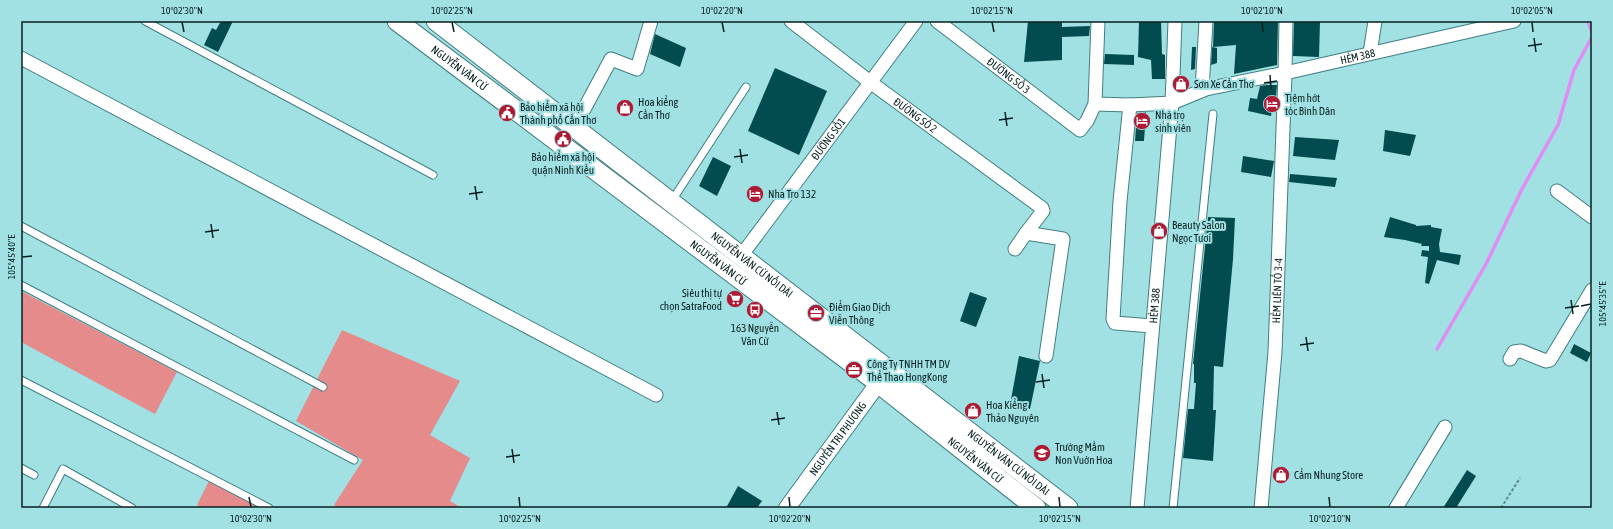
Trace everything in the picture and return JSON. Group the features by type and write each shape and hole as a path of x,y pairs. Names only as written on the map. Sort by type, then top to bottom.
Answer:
{"main road":[{"name":"NGUYỄN VĂN CỪ NỐI DÀI","path":"436,21 741,256 883,377 1068,508"},
{"name":"NGUYỄN VĂN CỪ","path":"404,23 883,377 1036,508"}],"street":[{"path":"574,128 611,59 636,69 651,21"},
{"name":"ĐƯỜNG SỐ 2","path":"791,21 870,82 1042,208 1043,211 1026,233"},
{"name":"ĐƯỜNG SỐ1","path":"741,256 916,21"},
{"name":"ĐƯỜNG SỐ 3","path":"937,21 1080,130 1087,121 1095,104"},
{"path":"1095,104 1098,21"},
{"name":"HẺM 388","path":"1137,508 1172,104 1175,21"},
{"path":"1202,90 1206,21"},
{"name":"HẺM LIÊN TỔ 3-4","path":"1261,508 1275,352 1286,21"},
{"path":"1370,53 1374,21"},
{"name":"HẺM 388","path":"1095,104 1172,104 1202,90 1285,73 1370,53 1461,27 1514,21"},
{"path":"21,58 656,395"},
{"path":"1130,105 1120,201 1113,319 1115,323 1152,326"},
{"path":"1556,191 1592,217"},
{"path":"1015,249 1026,233 1064,234 1046,356"},
{"path":"1510,359 1514,352 1520,351 1546,361 1550,360 1592,290"},
{"name":"NGUYỂN TRI PHƯƠNG","path":"787,508 883,377"},
{"path":"1396,508 1445,427"}],"lane":[{"path":"145,21 433,175"},
{"path":"671,202 746,87"},
{"path":"1173,508 1213,114"},
{"path":"21,226 323,387"},
{"path":"21,285 354,460"},
{"path":"21,380 269,508"},
{"path":"21,468 34,475"},
{"path":"43,508 63,469 132,508"}],"path":[{"path":"1502,508 1520,478"}],"shaded area":[{"path":"21,291 177,372 155,414 21,342"},
{"path":"342,330 460,381 430,435 470,458 450,501 462,508 339,508 334,505 363,460 296,421"},
{"path":"209,481 256,505 254,508 203,508 197,505"}],"building":[{"path":"221,21 233,21 218,52 204,45 212,28 216,30"},
{"path":"1028,21 1062,21 1062,27 1090,26 1089,36 1062,37 1062,60 1024,62"},
{"path":"1139,21 1161,21 1162,54 1165,55 1165,79 1152,79 1151,60 1138,57"},
{"path":"1214,21 1278,21 1277,65 1234,74 1236,45 1213,47"},
{"path":"1294,21 1320,21 1319,57 1293,56"},
{"path":"655,34 686,48 680,67 650,54"},
{"path":"1192,47 1196,47 1195,69 1191,70"},
{"path":"1212,47 1217,48 1217,63 1211,65"},
{"path":"1105,54 1134,55 1134,65 1104,64"},
{"path":"775,68 827,91 799,155 748,131"},
{"path":"1277,85 1275,108 1272,107 1271,116 1248,111 1250,98 1257,99 1260,86"},
{"path":"1146,112 1144,141 1135,141 1137,113"},
{"path":"1385,130 1416,135 1410,156 1383,151"},
{"path":"1295,137 1339,140 1335,160 1293,156"},
{"path":"1243,156 1274,161 1271,177 1241,172"},
{"path":"713,157 731,166 717,196 699,186"},
{"path":"1290,174 1337,178 1335,187 1289,182"},
{"path":"1208,217 1235,218 1233,259 1223,367 1214,366 1213,410 1216,410 1213,461 1183,458 1188,409 1194,409 1196,383 1194,383 1193,364"},
{"path":"1390,217 1416,226 1431,225 1431,227 1442,229 1439,244 1440,252 1461,255 1459,265 1437,260 1429,284 1425,283 1428,257 1421,256 1422,250 1429,251 1429,246 1421,246 1422,244 1384,237"},
{"path":"970,292 987,298 976,327 960,321"},
{"path":"1574,344 1591,353 1587,362 1570,353"},
{"path":"1019,356 1040,361 1030,409 1010,405"},
{"path":"1467,470 1476,476 1456,508 1443,508"},
{"path":"738,486 762,501 757,508 726,508"}],"waterway":[{"path":"1588,21 1592,33"},
{"path":"1437,349 1486,264 1522,189 1558,125 1574,70 1592,37"}],"place":[{"name":"Sơn Xe Cần Thơ","path":"1181,84"},
{"name":"Tiệm hớt tóc Bình Dân","path":"1272,104"},
{"name":"Hoa kiểng Cần Thơ","path":"625,108"},
{"name":"Bảo hiểm xã hội Thành phố Cần Thơ","path":"507,113"},
{"name":"Nhà trọ sinh viên","path":"1142,121"},
{"name":"Bảo hiểm xã hội quận Ninh Kiều","path":"563,139"},
{"name":"Nha Tro 132","path":"755,194"},
{"name":"Beauty Salon Ngọc Tươi","path":"1159,231"},
{"name":"Siêu thị tự chọn SatraFood","path":"735,299"},
{"name":"163 Nguyễn Văn Cừ","path":"755,310"},
{"name":"Điểm Giao Dịch Viễn Thông","path":"816,313"},
{"name":"Công Ty TNHH TM DV Thể Thao HongKong","path":"854,370"},
{"name":"Hoa Kiểng Thảo Nguyên","path":"973,411"},
{"name":"Trường Mầm Non Vuờn Hoa","path":"1042,453"},
{"name":"Cẩm Nhung Store","path":"1281,475"}]}
